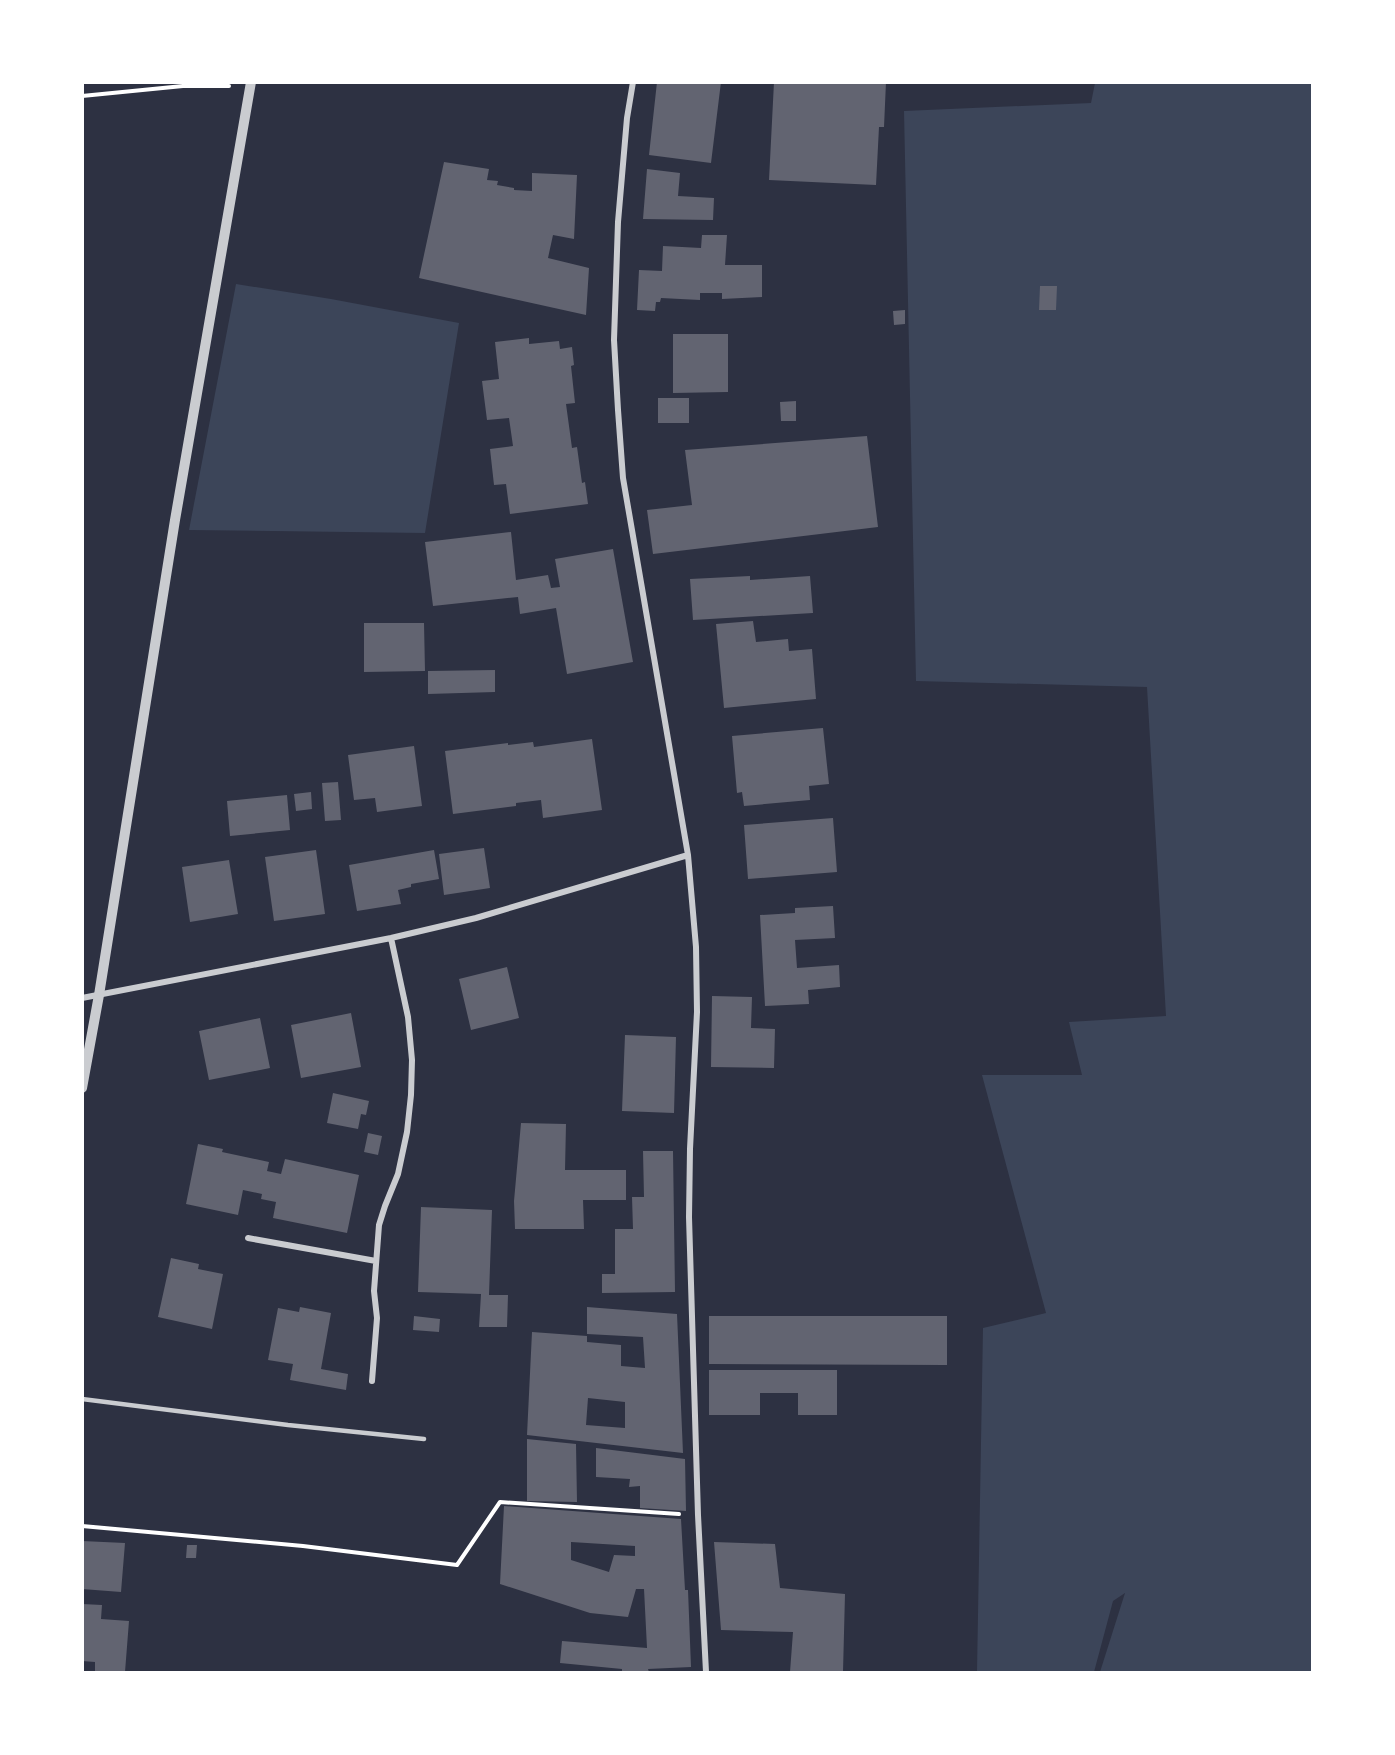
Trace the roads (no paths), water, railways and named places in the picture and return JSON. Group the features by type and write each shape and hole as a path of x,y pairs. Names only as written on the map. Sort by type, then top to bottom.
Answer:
{"street":[{"path":"633,82 627,118 618,222 614,340 623,478 688,855 696,946 697,1012 689,1217 698,1515 706,1672"},
{"path":"82,1088 175,520 251,84"},
{"path":"82,998 391,939 487,915 688,855"},
{"path":"372,1381 377,1318 374,1291 379,1225 398,1174 407,1132 411,1095 412,1060 408,1017 391,939"},
{"path":"248,1238 376,1261"}],"lane":[{"path":"82,1400 424,1439"}]}
